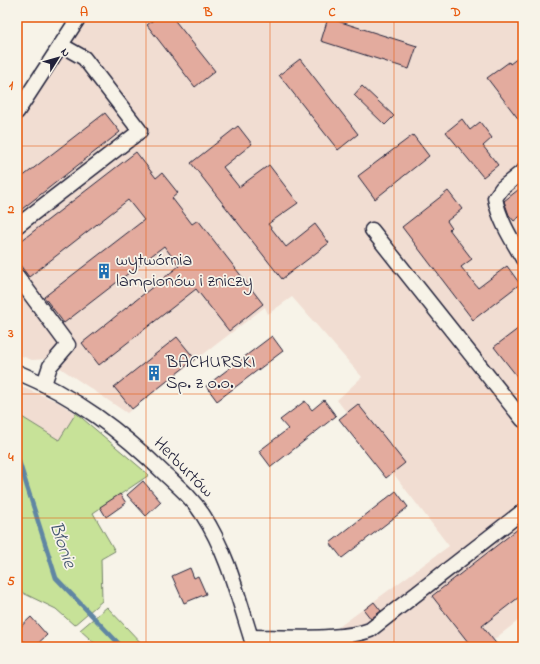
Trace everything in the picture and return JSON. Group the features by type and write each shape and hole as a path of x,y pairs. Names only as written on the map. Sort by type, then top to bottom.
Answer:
{"street":[{"path":"17,112 79,17"},
{"path":"17,226 140,131 84,58 61,45"},
{"path":"523,171 502,188 495,198 500,215 512,242 523,259"},
{"path":"372,230 523,420"},
{"path":"17,276 68,345 50,366 44,384"},
{"name":"Herburtów","path":"17,372 70,397 98,416 156,465 187,495 202,514 230,569 253,642"},
{"path":"253,642 340,636 362,633 370,630 523,512"}],"shaded area":[{"path":"88,17 523,17 523,617 484,647 342,647 332,632 449,546 337,400 362,377 292,297 268,314 265,307 127,413 47,359 32,360 17,354 17,126"},
{"path":"17,385 56,401 76,413 59,440 17,414"}],"green space":[{"path":"76,413 149,475 93,513 115,551 101,559 102,601 74,625 56,609 23,593 17,585 17,414 59,440"},
{"path":"107,607 145,647 99,647 80,630"}],"building":[{"path":"157,17 172,17 215,71 195,87 147,25"},
{"path":"328,18 417,46 409,69 321,41"},
{"path":"523,54 523,125 487,78"},
{"path":"300,59 358,134 338,150 279,75"},
{"path":"362,86 394,116 385,125 354,95"},
{"path":"105,113 120,132 17,213 17,181"},
{"path":"462,119 470,130 480,122 492,138 483,146 498,165 483,177 446,132"},
{"path":"238,126 252,144 223,167 239,187 269,165 298,203 268,224 286,247 315,224 329,243 282,279 191,163"},
{"path":"413,135 429,156 375,199 358,176"},
{"path":"136,152 156,178 162,173 178,193 172,198 192,224 198,220 263,304 229,331 196,289 99,365 82,343 179,266 164,246 64,323 44,297 144,220 128,200 29,277 17,261 17,244"},
{"path":"523,186 523,214 514,221 509,215 504,201"},
{"path":"448,191 462,209 447,221 451,227 449,229 472,259 461,267 478,288 507,266 520,284 473,320 402,227"},
{"path":"523,325 523,384 494,347"},
{"path":"272,336 283,351 217,401 206,386"},
{"name":"BACHURSKI Sp. z o.o.","path":"177,337 195,359 132,409 114,387"},
{"path":"324,400 336,416 271,467 259,451 288,429 280,420 305,401 312,410"},
{"path":"358,404 405,463 386,478 339,419"},
{"path":"143,481 161,502 146,516 127,495"},
{"path":"396,491 408,507 342,558 330,543"},
{"path":"120,494 126,503 106,517 100,507"},
{"path":"523,525 523,594 482,626 499,647 472,647 432,596"},
{"path":"190,568 194,578 198,576 206,594 184,603 172,576"},
{"path":"374,602 381,611 371,619 364,610"},
{"path":"31,617 47,635 34,647 29,647 17,634 17,630"}],"waterway":[{"name":"Błonie","path":"17,455 56,578 122,647"}],"place":[{"name":"wytwórnia lampionów i zniczy","path":"104,271"},
{"name":"BACHURSKI Sp. z o.o.","path":"154,373"}]}
